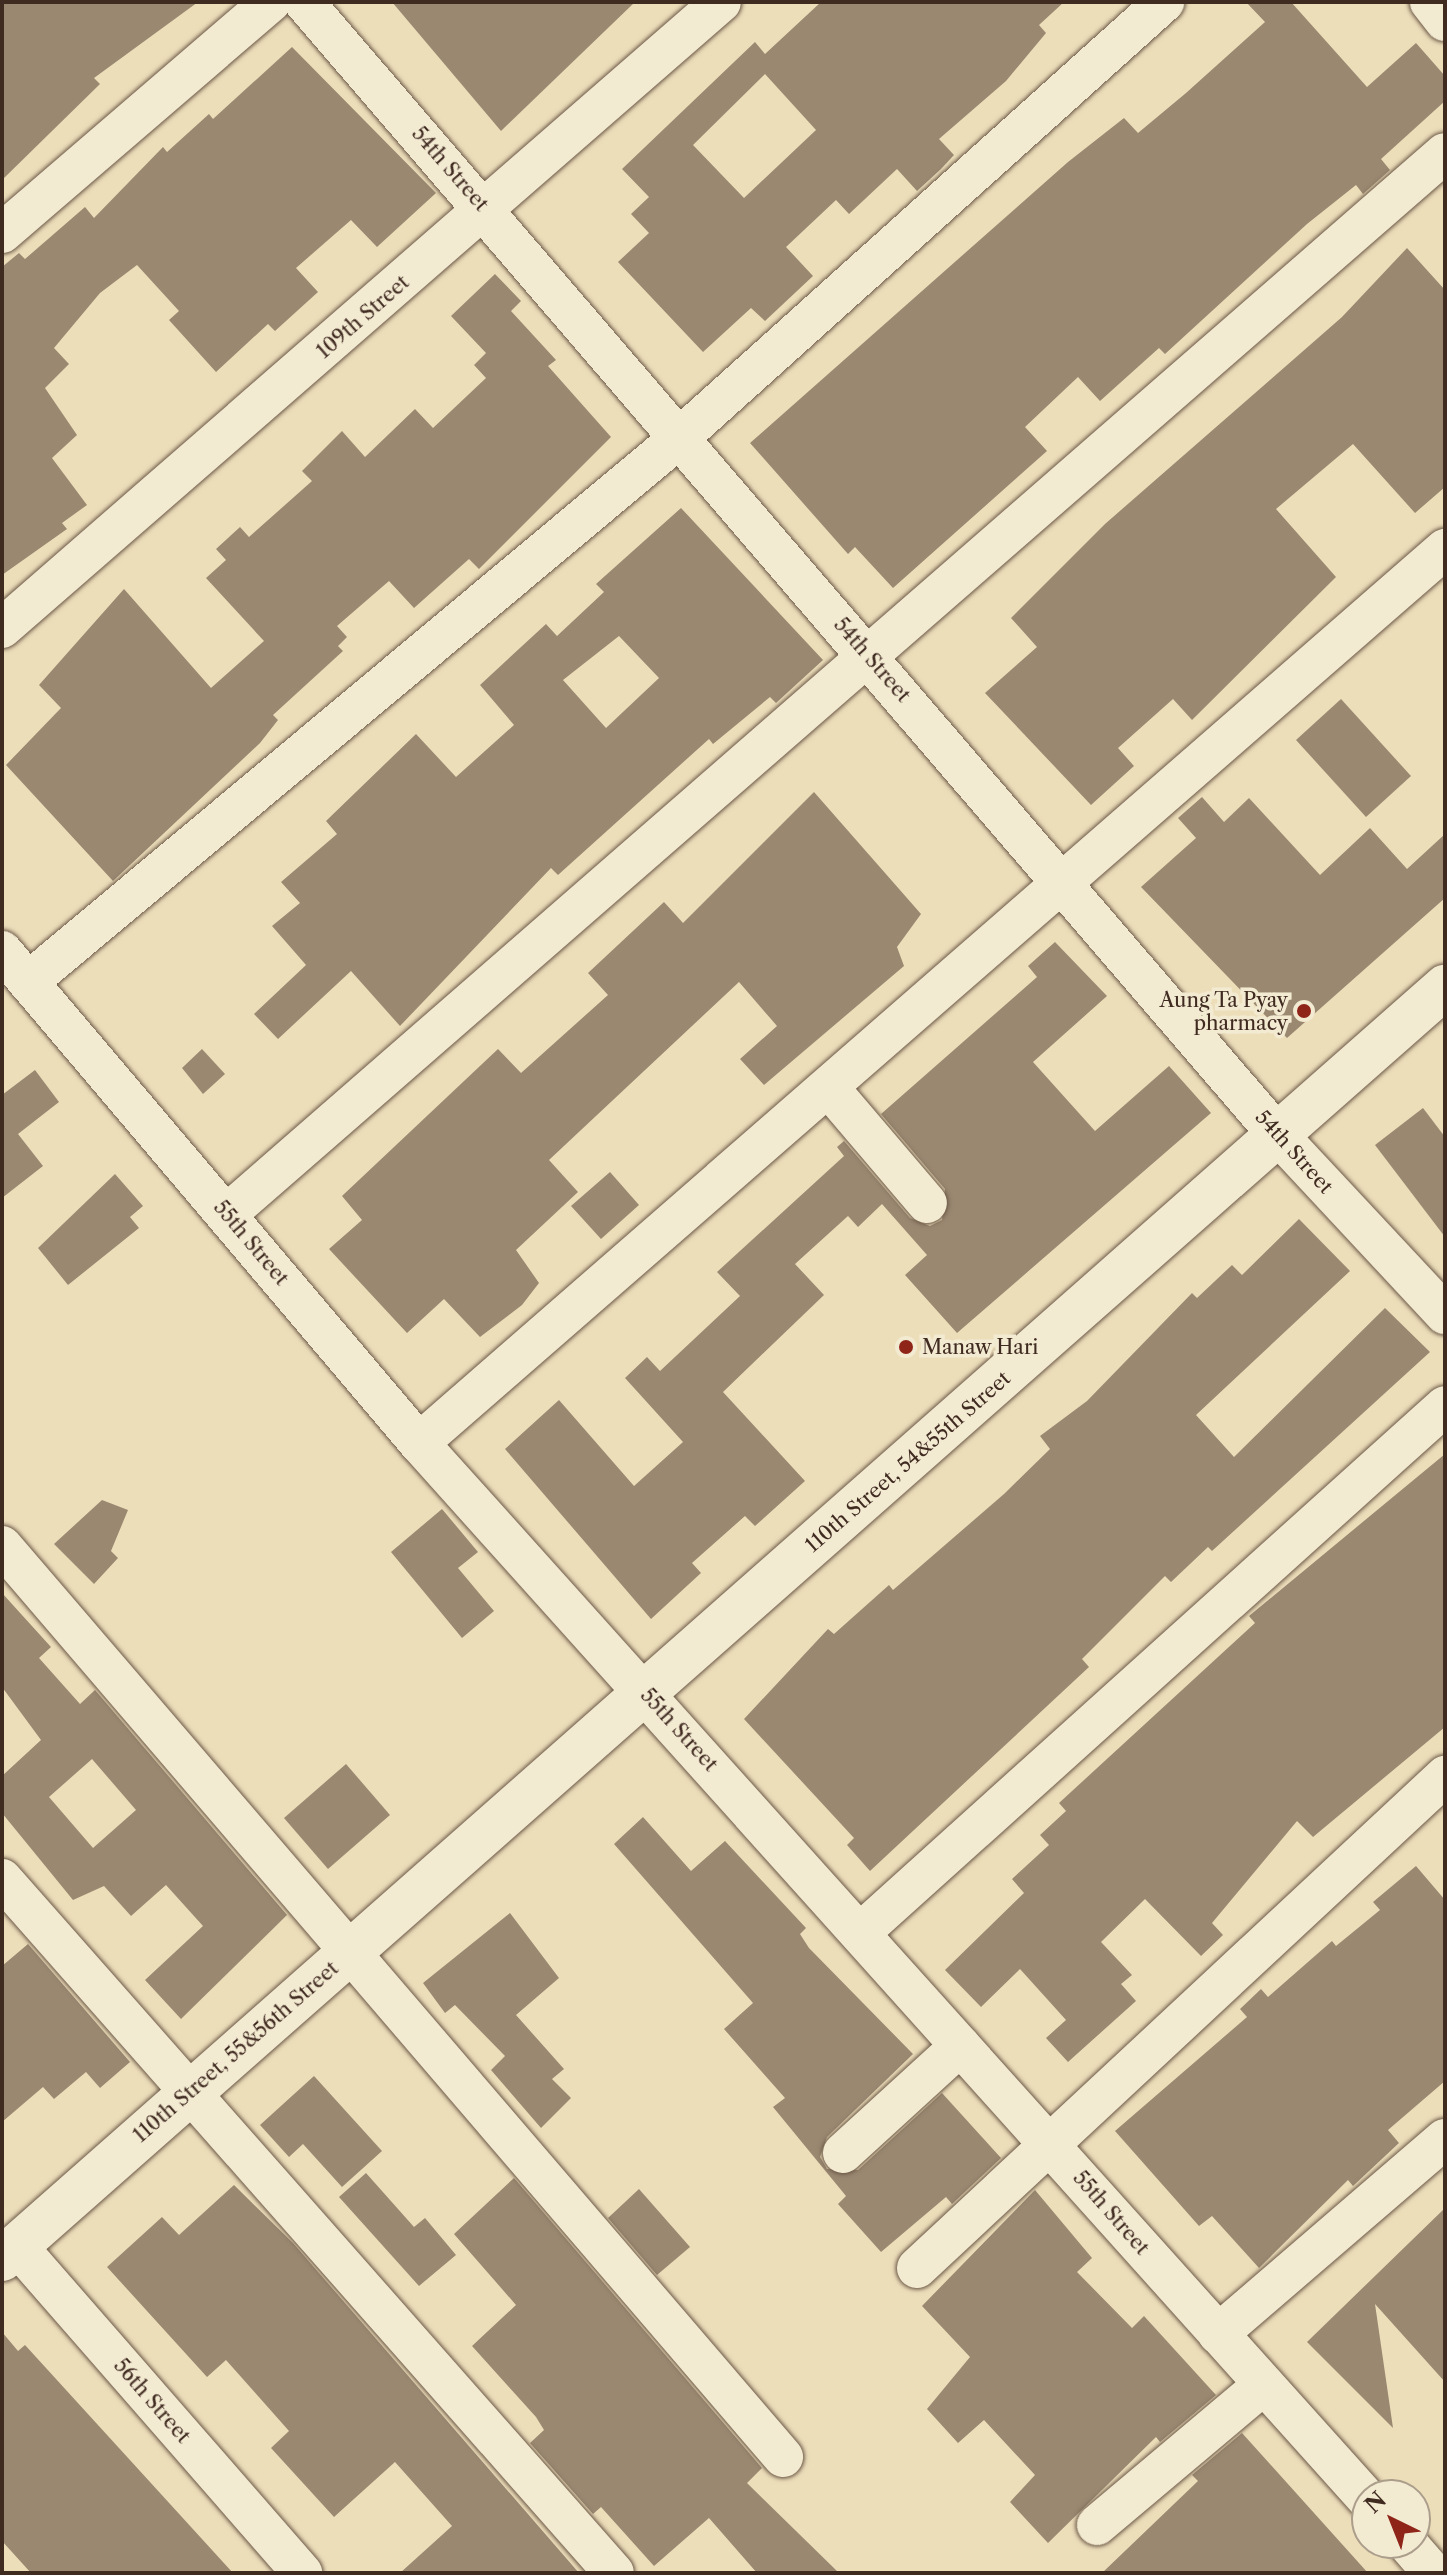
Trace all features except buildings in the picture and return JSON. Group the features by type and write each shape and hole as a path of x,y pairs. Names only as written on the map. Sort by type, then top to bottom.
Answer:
{"main road":[{"name":"110th Street, 54&55th Street","path":"561,1764 1445,987"},
{"name":"110th Street, 55&56th Street","path":"7,2245 351,1952 561,1764"}],"street":[{"path":"2,233 271,2"},
{"name":"54th Street","path":"304,2 487,211 678,439 868,655 1278,1135 1445,1314"},
{"name":"109th Street","path":"2,628 487,211 721,2"},
{"path":"28,982 678,439 1164,2"},
{"path":"1430,2 1445,21"},
{"path":"227,1214 1445,153"},
{"path":"419,1443 1445,549"},
{"name":"55th Street","path":"2,951 419,1443 1351,2481"},
{"path":"829,1088 927,1203"},
{"path":"860,1933 1445,1406"},
{"path":"2,1546 783,2457"},
{"path":"917,2268 1048,2141 1445,1776"},
{"path":"2,1879 192,2089 614,2573"},
{"path":"843,2153 960,2046"},
{"path":"1218,2334 1445,2139"},
{"name":"56th Street","path":"7,2245 302,2573"},
{"path":"1097,2525 1263,2385"}],"place":[{"name":"Aung Ta Pyay pharmacy","path":"1304,1011"},
{"name":"Manaw Hari","path":"906,1347"}]}
